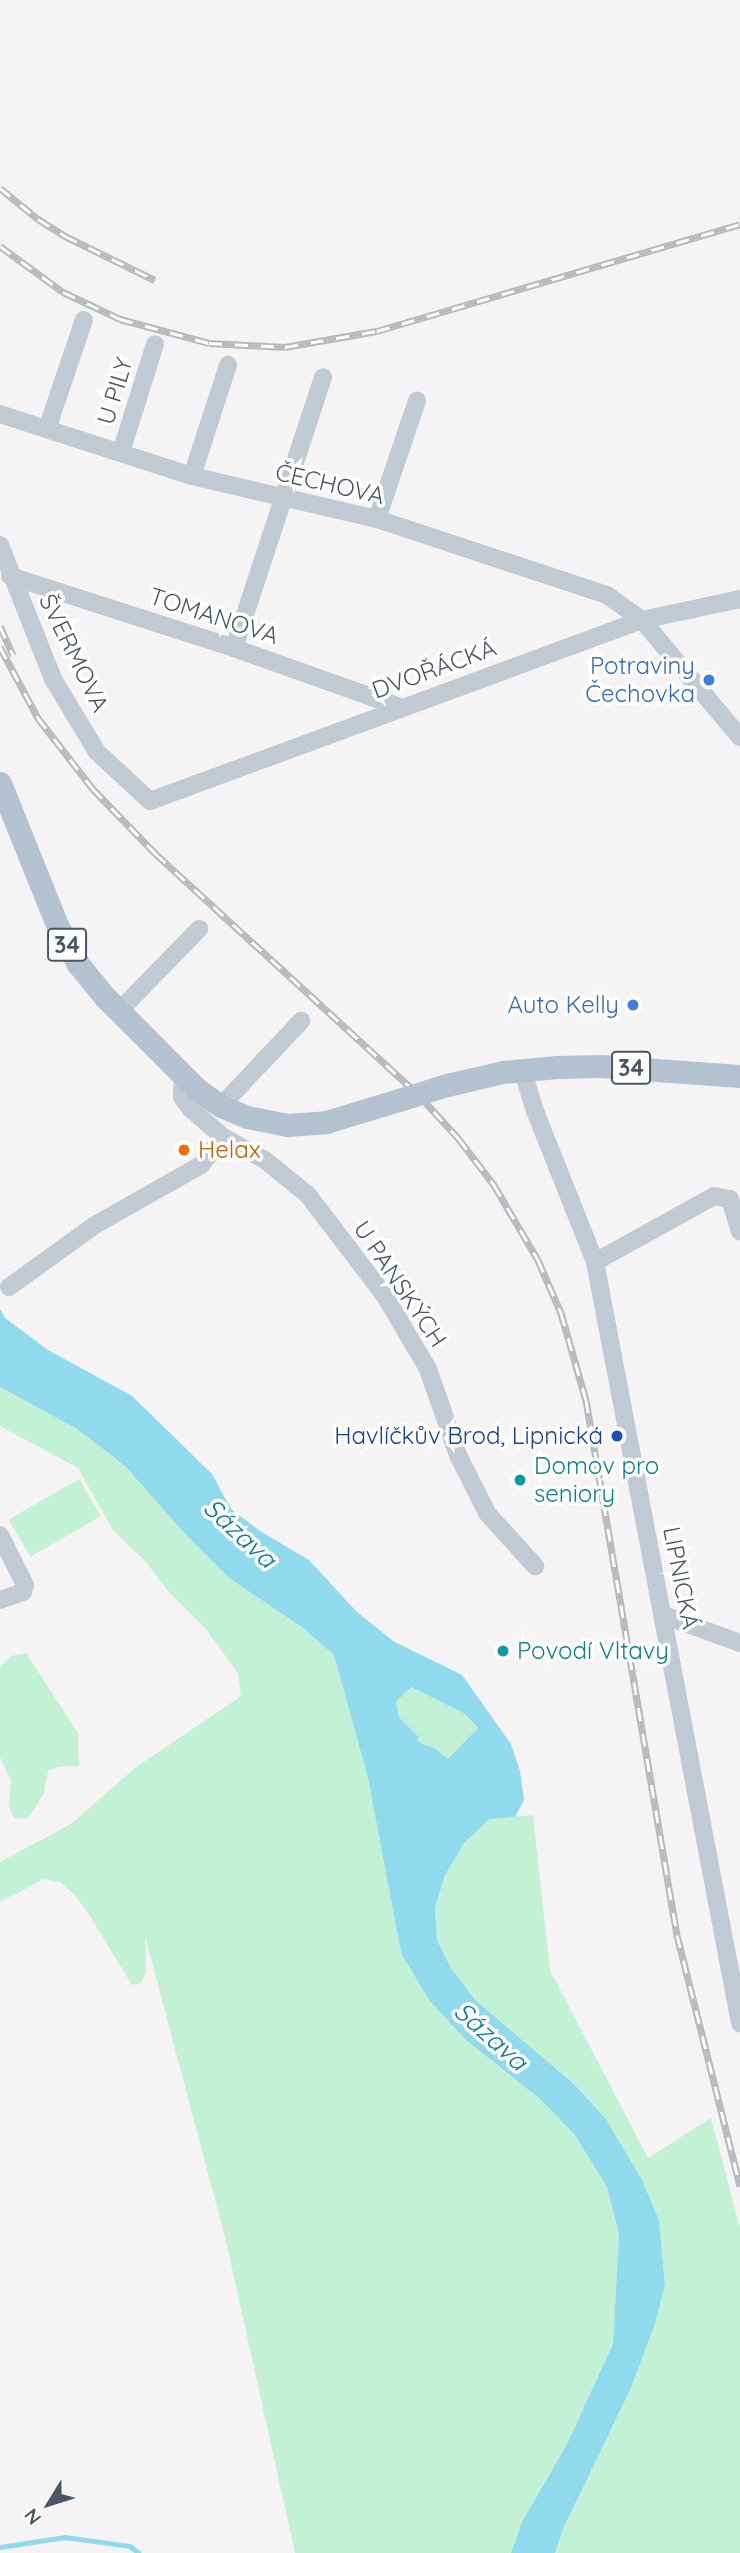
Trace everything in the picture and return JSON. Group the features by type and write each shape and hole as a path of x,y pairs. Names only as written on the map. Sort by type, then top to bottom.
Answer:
{"main road":[{"name":"34","path":"0,783 67,945 90,979 183,1076 221,1107 261,1122 300,1125 326,1122 447,1085 522,1069 601,1066 740,1076"}],"street":[{"path":"47,429 84,320"},
{"name":"U PILY","path":"121,453 155,344"},
{"path":"192,476 228,365"},
{"path":"234,648 323,376"},
{"path":"377,519 417,401"},
{"name":"ČECHOVA","path":"0,414 192,476 377,519 607,595 642,620 740,737"},
{"name":"ŠVERMOVA","path":"0,545 10,576 53,679 97,752 150,802"},
{"name":"TOMANOVA","path":"10,576 234,648 400,707"},
{"name":"DVOŘÁCKÁ","path":"150,802 400,707 642,620 740,599"},
{"path":"119,1011 200,929"},
{"path":"221,1107 301,1021"},
{"name":"LIPNICKÁ","path":"522,1069 535,1111 595,1262 740,2023"},
{"name":"U PANSKÝCH","path":"183,1076 181,1091 185,1103 223,1137 265,1160 308,1195 385,1296 428,1369 458,1455 487,1513 535,1566"},
{"path":"9,1287 95,1226 201,1165 223,1137"},
{"path":"595,1262 715,1196 730,1199 740,1232"},
{"path":"0,1535 25,1585 23,1592 0,1600"},
{"path":"663,1615 740,1643"}],"green space":[{"path":"0,1387 77,1429 125,1466 186,1535 229,1578 303,1628 334,1655 368,1778 401,1953 466,2040 540,2099 574,2134 607,2187 619,2234 613,2344 567,2444 522,2522 511,2553 295,2553 226,2241 145,1936 146,1972 141,1983 132,1985 88,1913 74,1894 60,1882 44,1879 0,1902 0,1862 71,1824 135,1768 241,1696 238,1673 205,1628 168,1591 145,1561 113,1530 78,1468 0,1426"},
{"path":"79,1479 100,1516 30,1557 9,1520"},
{"path":"26,1653 78,1733 79,1766 58,1767 48,1771 44,1793 30,1816 24,1819 14,1818 9,1806 11,1781 0,1757 0,1667 11,1656"},
{"path":"411,1687 465,1714 479,1729 448,1759 436,1749 420,1743 417,1740 419,1737 399,1717 396,1702"},
{"path":"533,1815 550,1970 648,2158 711,2118 740,2228 740,2553 555,2553 563,2529 630,2390 655,2324 665,2285 659,2220 642,2180 606,2119 573,2083 476,2001 451,1968 437,1940 435,1908 445,1875 465,1842 490,1819"}],"water":[{"name":"Sázava","path":"0,1309 5,1318 48,1350 132,1396 212,1474 231,1509 260,1531 309,1560 356,1611 393,1641 462,1675 511,1744 520,1771 524,1800 515,1817 490,1819 465,1842 445,1875 435,1908 437,1940 451,1968 476,2001 573,2083 606,2119 642,2180 659,2220 665,2285 655,2324 630,2390 563,2529 555,2553 511,2553 522,2522 567,2444 613,2344 619,2234 607,2187 574,2134 540,2099 466,2040 430,2001 401,1953 368,1778 334,1655 303,1628 229,1578 186,1535 125,1466 77,1429 0,1387","holes":["411,1687 465,1714 478,1728 448,1759 436,1749 417,1740 419,1737 399,1717 396,1702"]}],"waterway":[{"path":"0,2547 65,2537 130,2546 139,2553"}],"railway":[{"path":"0,188 38,219 65,236 155,280"},
{"path":"0,246 63,292 120,319 209,343 285,347 377,331 740,224"},
{"path":"0,626 13,655"},
{"path":"0,647 38,718 93,789 156,854 416,1092 459,1139 494,1185 538,1260 561,1313 586,1400 677,1935 740,2186"}],"place":[{"name":"Potraviny Čechovka","path":"709,680"},
{"name":"Auto Kelly","path":"633,1005"},
{"name":"Helax","path":"184,1150"},
{"name":"Havlíčkův Brod, Lipnická","path":"617,1436"},
{"name":"Domov pro seniory","path":"520,1480"},
{"name":"Povodí Vltavy","path":"503,1651"}]}
